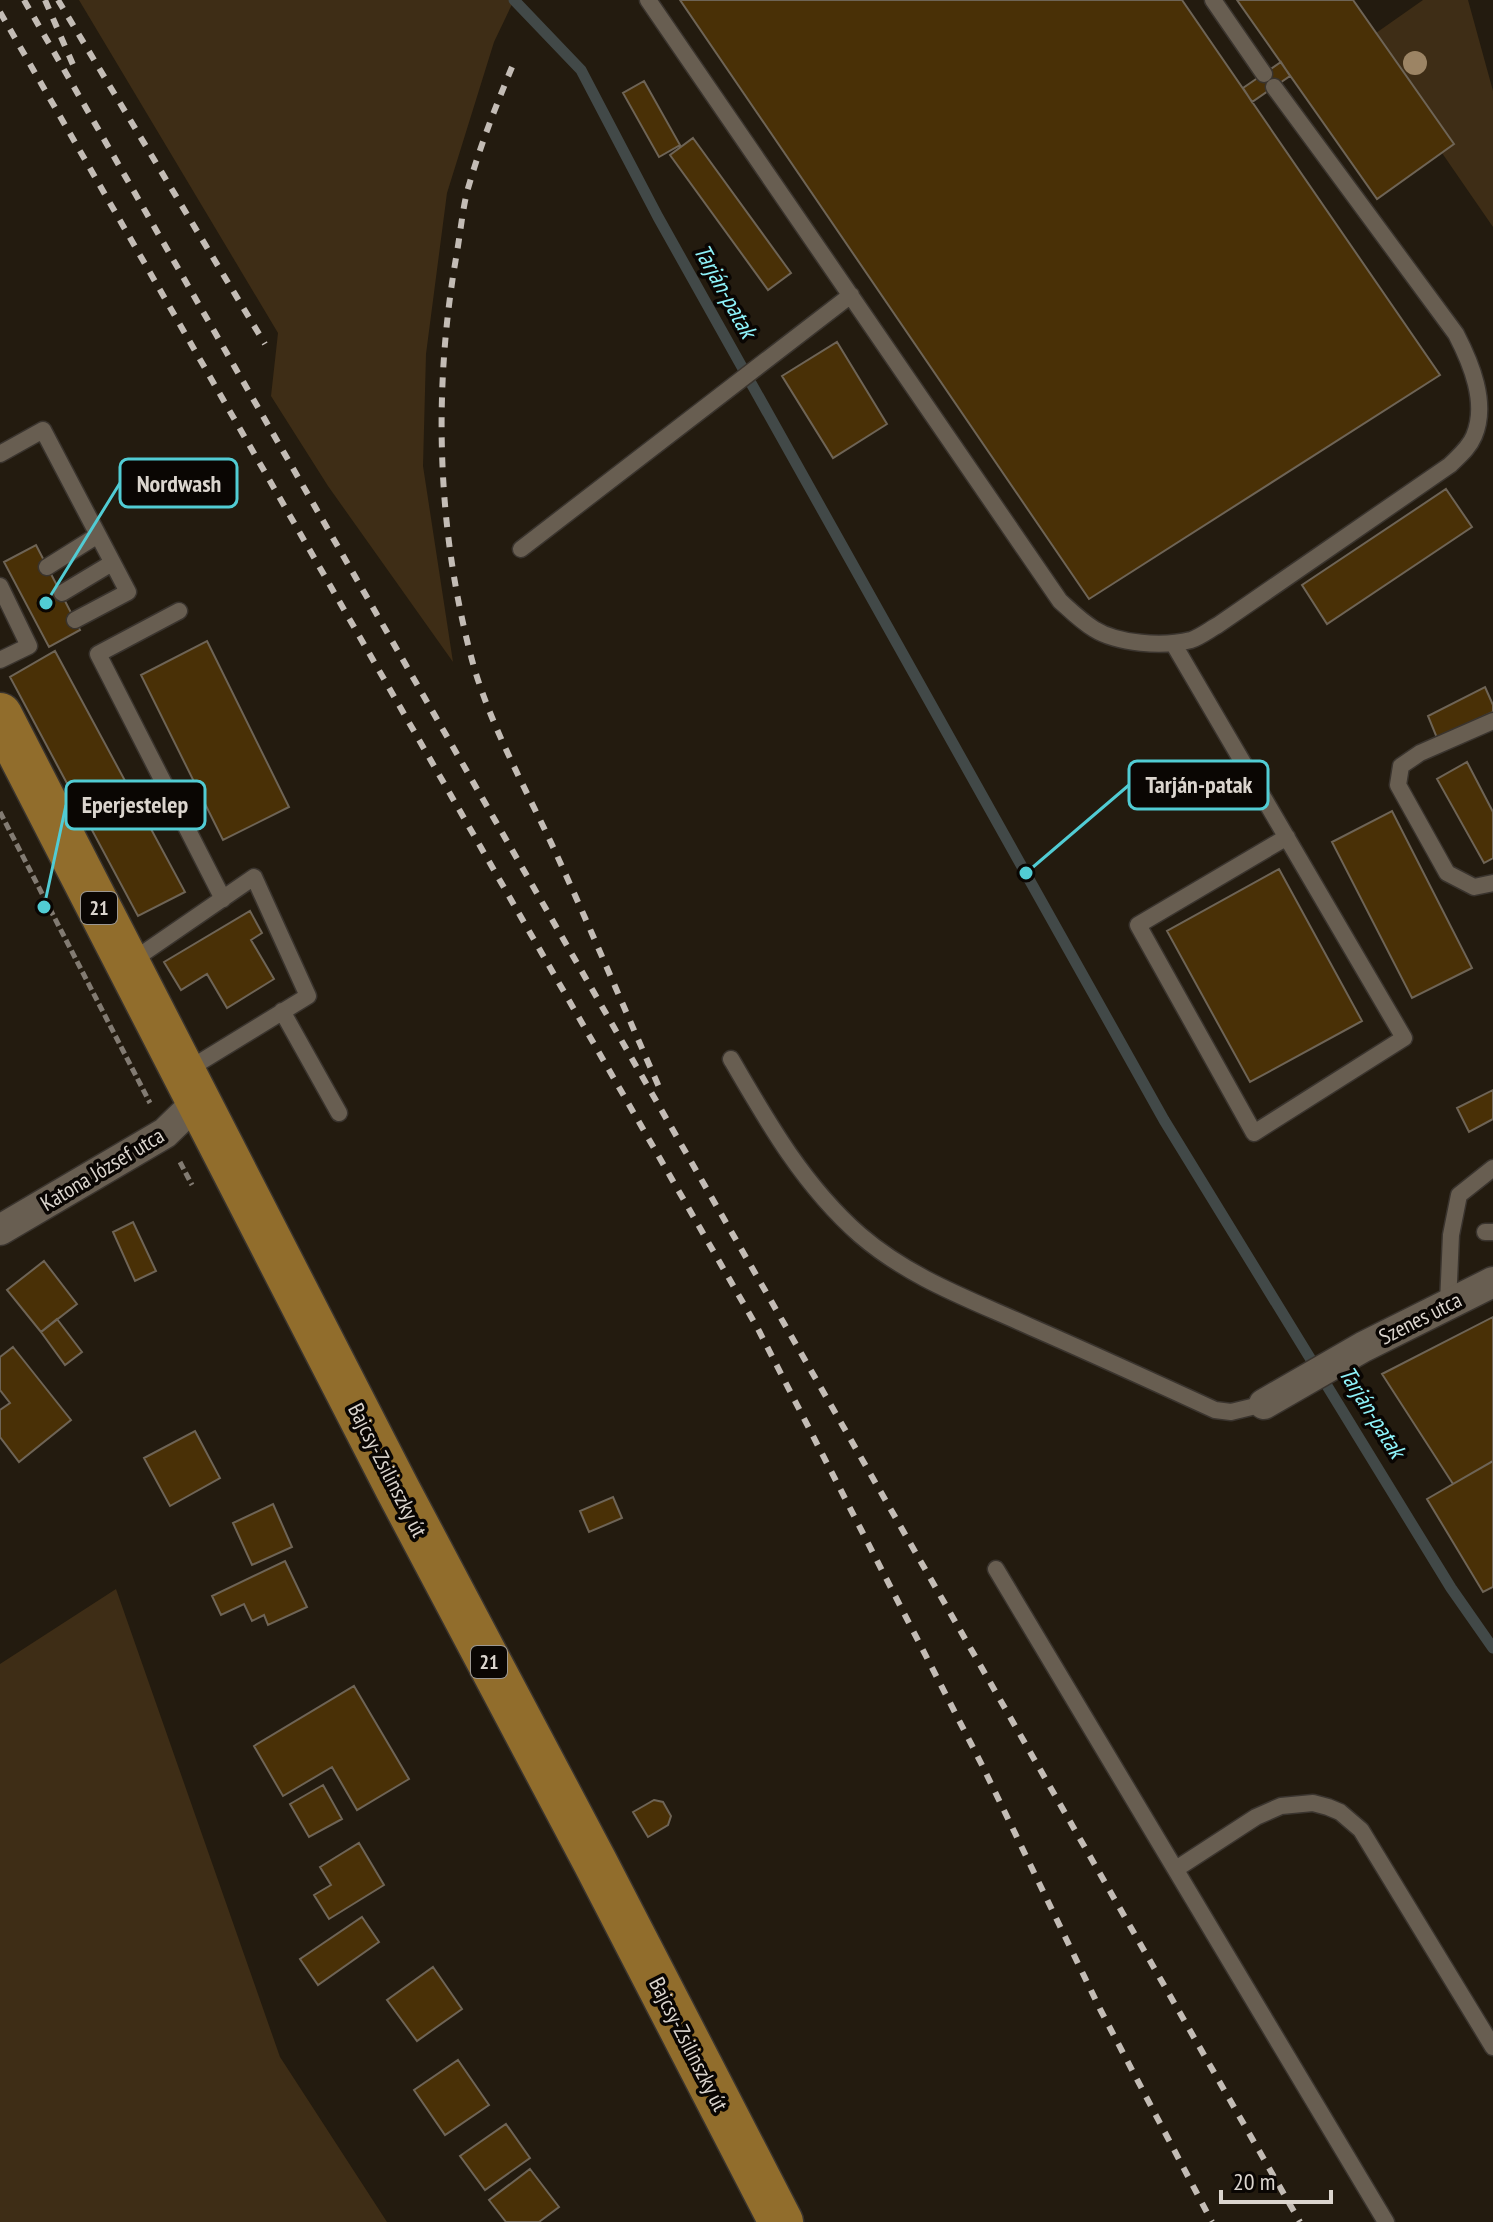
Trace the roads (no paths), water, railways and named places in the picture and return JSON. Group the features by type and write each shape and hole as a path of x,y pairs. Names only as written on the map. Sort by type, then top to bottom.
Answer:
{"main road":[{"name":"Bajcsy-Zsilinszky út","path":"0,715 397,1488 781,2222"}],"street":[{"name":"Katona József utca","path":"0,1230 165,1133 190,1086"},
{"name":"Szenes utca","path":"1264,1404 1363,1347 1493,1282"}],"lane":[{"path":"648,0 1060,601 1097,631 1142,644 1194,639 1218,625 1450,465 1466,450 1479,421 1477,391 1470,361 1456,334 1213,0"},
{"path":"521,549 851,295"},
{"path":"0,454 43,430 128,592 75,620"},
{"path":"47,567 98,535"},
{"path":"62,593 112,563"},
{"path":"0,660 36,641 7,588"},
{"path":"179,611 98,654 223,899"},
{"path":"1173,643 1287,837 1404,1038 1254,1133 1138,925 1287,837"},
{"path":"1493,721 1420,753 1401,766 1398,785 1447,873 1474,887 1493,883"},
{"path":"127,964 254,877 308,996 282,1011 190,1086"},
{"path":"282,1011 339,1113"},
{"path":"731,1059 794,1163 826,1201 883,1253 940,1288 1215,1410 1231,1412 1264,1404"},
{"path":"1448,1304 1451,1235 1459,1195 1493,1168"},
{"path":"996,1569 1386,2222"},
{"path":"1176,1869 1256,1817 1281,1806 1313,1803 1340,1812 1361,1830 1493,2047"}],"waterway":[{"name":"Tarján-patak","path":"514,0 581,70 658,217 1164,1120 1451,1588 1493,1648"}],"railway":[{"path":"24,0 1300,2222"},
{"path":"45,0 74,67"},
{"path":"58,0 265,344"},
{"path":"0,12 757,1327 983,1767 1100,2009 1212,2222"},
{"path":"512,67 467,192 449,308 444,358 442,460 452,561 460,611 488,708 659,1087"}],"place":[{"name":"Nordwash","path":"46,603"},
{"name":"Tarján-patak","path":"1026,873"},
{"name":"Eperjestelep","path":"44,907"}]}
